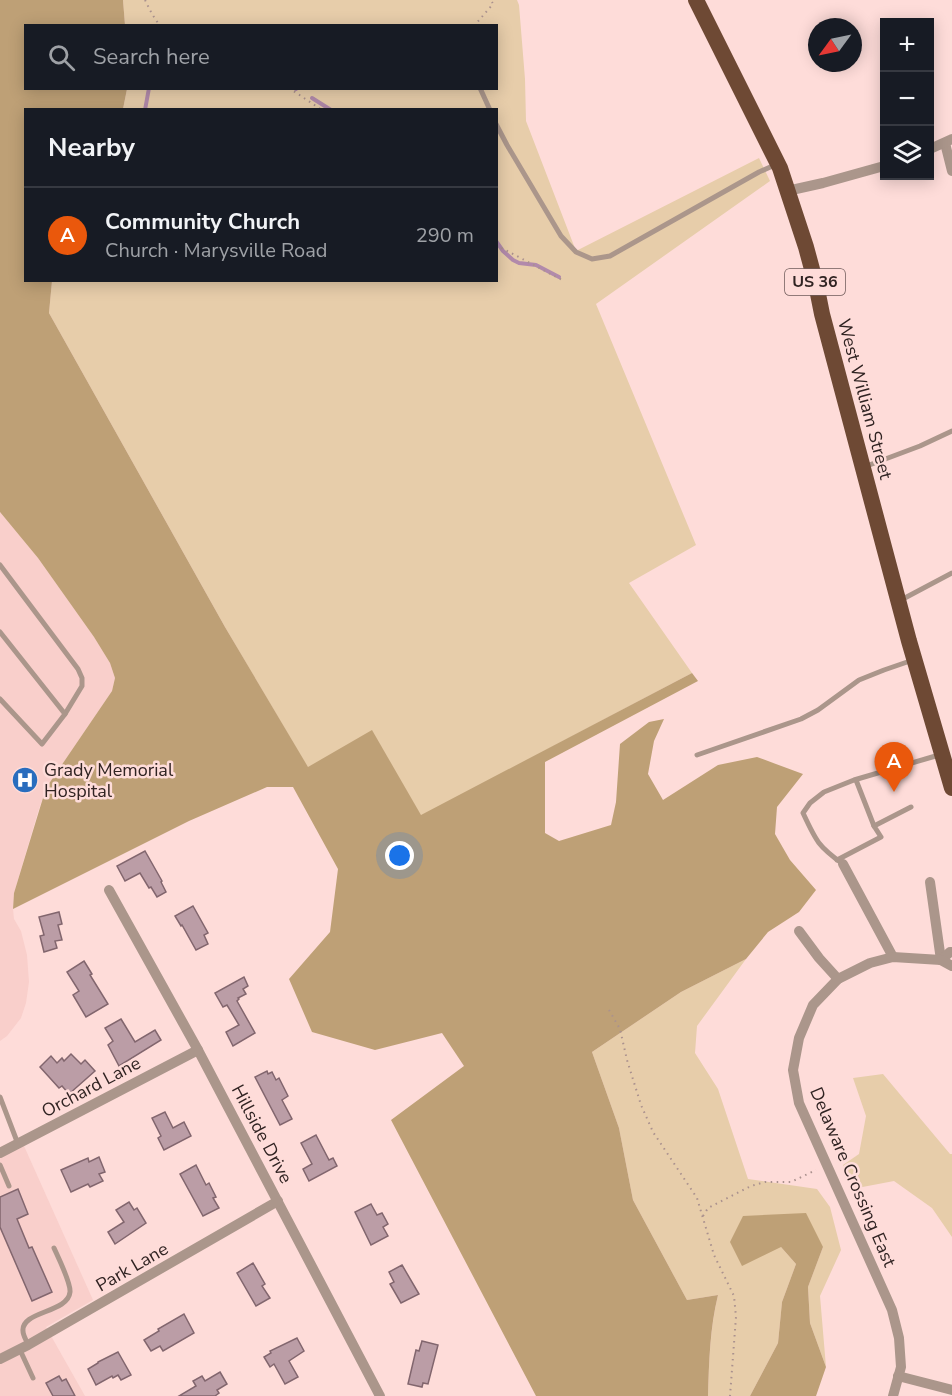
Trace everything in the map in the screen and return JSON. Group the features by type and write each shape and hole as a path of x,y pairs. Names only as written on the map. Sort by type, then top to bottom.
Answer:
{"highway":[{"name":"West William Street","path":"696,0 778,164 806,247 899,602"},
{"name":"US 36","path":"899,602 952,788"}],"street":[{"path":"934,147 948,141 952,171"},
{"path":"787,191 880,167"},
{"path":"840,862 893,957"},
{"path":"930,882 941,960"},
{"name":"Hillside Drive","path":"110,890 279,1201 380,1396"},
{"path":"800,931 819,958 838,979"},
{"path":"941,960 952,952"},
{"name":"Delaware Crossing East","path":"892,1396 901,1366 899,1338 892,1310 799,1103 793,1070 799,1038 813,1005 838,979 870,963 893,957 941,960 952,966"},
{"name":"Orchard Lane","path":"0,1153 198,1050"},
{"name":"Park Lane","path":"0,1359 279,1201"},
{"path":"898,1376 952,1390"}],"lane":[{"path":"481,90 489,108"},
{"path":"498,128 561,236 576,252 592,259 610,256 759,172 778,164"},
{"path":"863,467 920,446 952,431"},
{"path":"0,565 78,669 82,678 82,686 65,714 42,744 0,699"},
{"path":"899,602 952,573"},
{"path":"0,632 65,714"},
{"path":"697,755 801,720 860,680 914,660"},
{"path":"856,780 874,826 881,837 840,862 815,840 803,813 810,803 824,792 856,780 942,749"},
{"path":"874,826 911,807"},
{"path":"0,1097 18,1144"},
{"path":"0,1165 9,1186"},
{"path":"33,1378 24,1347 22,1331 24,1325 35,1316 62,1305 70,1293 67,1279 54,1248"}],"path":[{"path":"145,0 159,24"},
{"path":"475,24 484,12 491,8 492,2"},
{"path":"293,90 319,108"},
{"path":"498,246 564,281"},
{"path":"609,1010 620,1029 641,1105 653,1132 697,1198 714,1255 734,1296 736,1317 730,1396"},
{"path":"703,1216 708,1208 751,1186 765,1182 791,1182 827,1166"}],"shaded area":[{"path":"0,0 123,0 125,24 24,24 24,90 127,90 123,108 24,108 24,282 52,282 49,313 225,627 308,767 372,730 421,815 692,673 698,681 545,762 545,833 559,841 611,825 616,802 620,744 649,722 664,719 654,741 648,774 663,800 718,765 757,757 803,774 777,807 775,834 790,860 816,890 799,912 768,932 746,959 681,992 592,1052 619,1128 633,1200 687,1300 718,1295 709,1358 708,1396 536,1396 391,1120 464,1066 442,1033 375,1050 312,1032 289,979 330,932 338,869 293,787 267,787 189,821 13,909 14,893 46,788 112,691 115,678 110,663 94,637 38,558 0,512"},
{"path":"123,0 517,0 525,79 526,121 576,251 759,158 770,181 596,304 696,545 629,583 692,673 421,816 372,731 308,768 225,627 49,313 52,282 498,282 498,108 123,108 127,90 498,90 498,24 125,24"},
{"name":"Grady Memorial Hospital","path":"0,512 38,558 94,637 110,663 115,678 112,691 46,788 38,812 14,893 14,919 21,931 27,955 29,982 26,1003 21,1018 0,1041"},
{"path":"746,959 697,1026 695,1053 718,1089 748,1179 817,1189 830,1207 841,1250 820,1296 826,1367 810,1323 808,1287 823,1247 781,1247 796,1264 782,1302 778,1343 750,1396 708,1396 709,1358 718,1295 687,1300 633,1200 619,1128 592,1052 681,992"},
{"path":"883,1074 952,1154 952,1237 932,1208 894,1181 852,1189 843,1165 859,1154 866,1116 853,1078"},
{"path":"20,1137 93,1300 46,1327 85,1396 0,1396 0,1147"},
{"path":"806,1213 823,1247 808,1287 810,1323 826,1367 816,1396 750,1396 778,1343 782,1302 796,1264 781,1247 742,1266 730,1242 743,1216"}],"building":[{"path":"145,851 166,892 157,897 140,873 125,881 117,866"},
{"path":"193,906 208,933 204,935 208,944 196,950 175,916"},
{"path":"59,912 62,924 58,925 62,940 55,941 57,948 44,952 40,936 44,935 39,917"},
{"path":"84,961 108,1004 86,1017 73,995 79,991 67,972"},
{"path":"244,977 248,986 243,989 246,994 237,1001 255,1033 233,1046 226,1032 239,1025 227,1005 223,1007 215,993"},
{"path":"121,1019 135,1042 155,1030 161,1040 119,1066 108,1045 113,1041 105,1028"},
{"path":"71,1054 81,1064 85,1060 95,1071 69,1094 62,1086 59,1088 40,1067 51,1056 57,1063 62,1058 64,1061"},
{"path":"267,1071 268,1074 272,1072 276,1080 279,1078 288,1096 282,1100 292,1119 280,1125 255,1077"},
{"path":"165,1112 173,1128 184,1122 191,1136 164,1150 158,1138 161,1136 152,1118"},
{"path":"316,1135 329,1160 333,1158 337,1166 309,1181 303,1169 312,1164 301,1143"},
{"path":"99,1157 105,1172 99,1174 103,1181 90,1187 88,1184 71,1192 61,1170 88,1158 89,1162"},
{"path":"196,1165 206,1185 209,1183 216,1197 213,1198 219,1208 203,1216 180,1174"},
{"path":"18,1189 28,1214 17,1219 52,1292 32,1301 0,1227 0,1197"},
{"path":"129,1202 134,1210 137,1208 146,1223 115,1244 108,1232 124,1222 116,1210"},
{"path":"371,1204 377,1215 382,1213 388,1224 383,1227 388,1236 371,1245 355,1212"},
{"path":"253,1263 265,1284 262,1286 270,1298 256,1306 237,1273"},
{"path":"402,1265 419,1294 401,1303 390,1284 394,1282 389,1272"},
{"path":"184,1314 194,1333 163,1351 160,1346 151,1351 144,1340"},
{"path":"297,1338 304,1351 289,1361 298,1377 285,1384 274,1364 270,1367 264,1357 271,1353 270,1351"},
{"path":"422,1341 438,1345 428,1384 423,1383 422,1387 408,1384 416,1350 419,1351"},
{"path":"118,1352 131,1375 121,1380 118,1375 113,1378 112,1376 96,1385 88,1369"},
{"path":"220,1372 227,1384 217,1390 219,1393 215,1396 179,1396 196,1386 193,1381 202,1376 205,1381"},
{"path":"59,1376 62,1381 66,1379 75,1396 53,1396 46,1383"}],"waterway":[{"path":"145,108 149,90"},
{"path":"312,98 328,108"},
{"path":"498,244 513,260 536,265 559,277"}],"place":[{"name":"Grady Memorial Hospital","path":"25,780"},
{"name":"Community Church","path":"894,792"}]}
